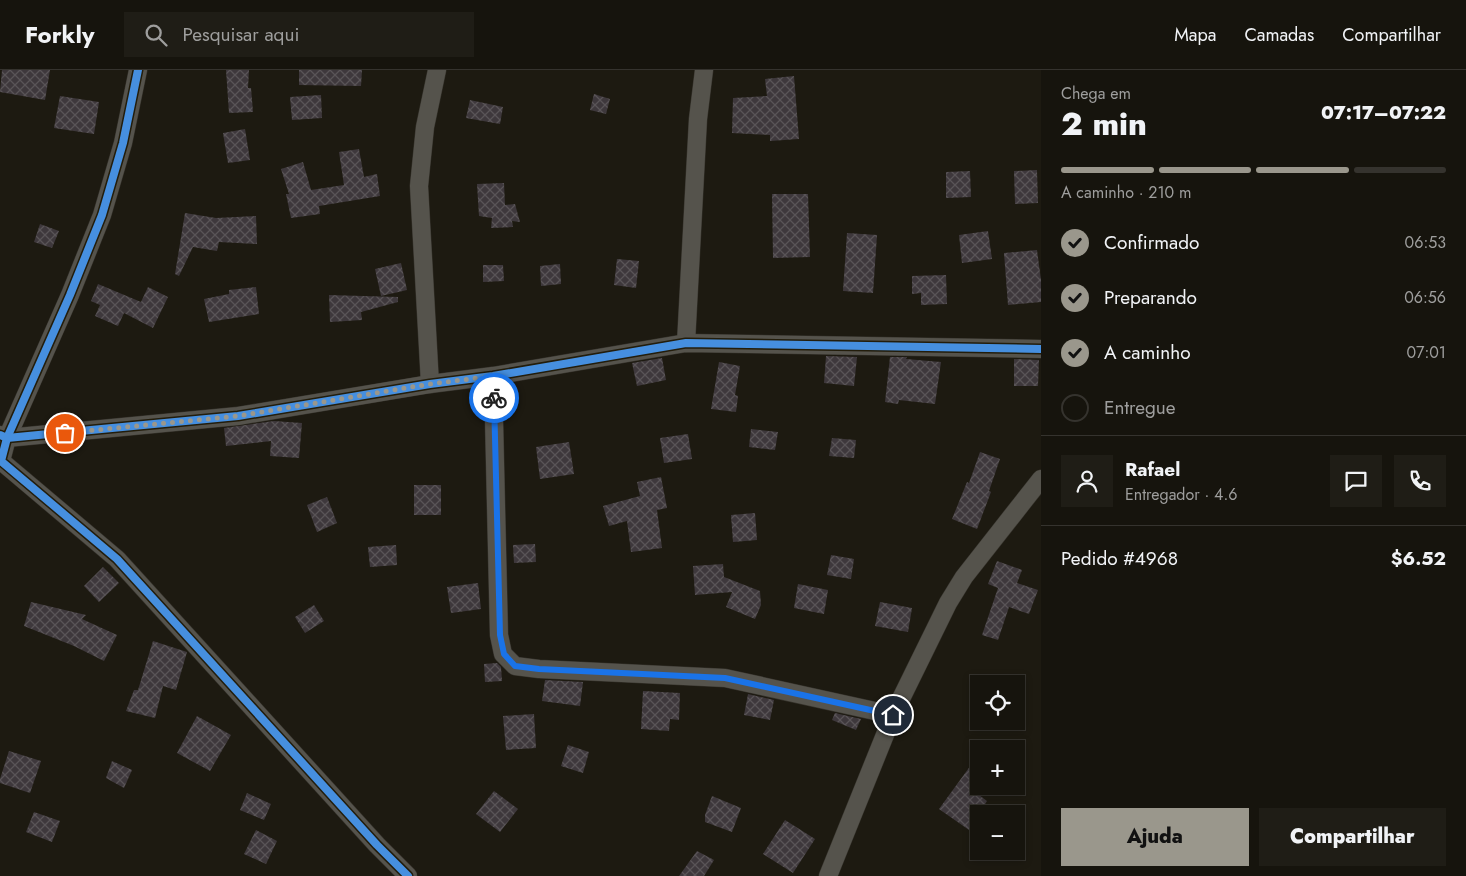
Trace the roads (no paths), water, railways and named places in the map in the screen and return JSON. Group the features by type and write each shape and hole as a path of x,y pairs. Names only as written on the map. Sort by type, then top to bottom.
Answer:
{"street":[{"path":"138,70 123,143 102,214 70,295 4,437 0,461 117,559 377,845 408,876"},
{"path":"430,384 419,186 425,127 437,70"},
{"path":"686,343 698,119 704,70"},
{"path":"4,437 238,416 430,384 493,376 686,343 1041,349"},
{"path":"493,376 500,635 504,654 515,666 539,669 725,678 893,715"},
{"path":"828,876 893,715 948,603 964,577 1041,479"}]}
